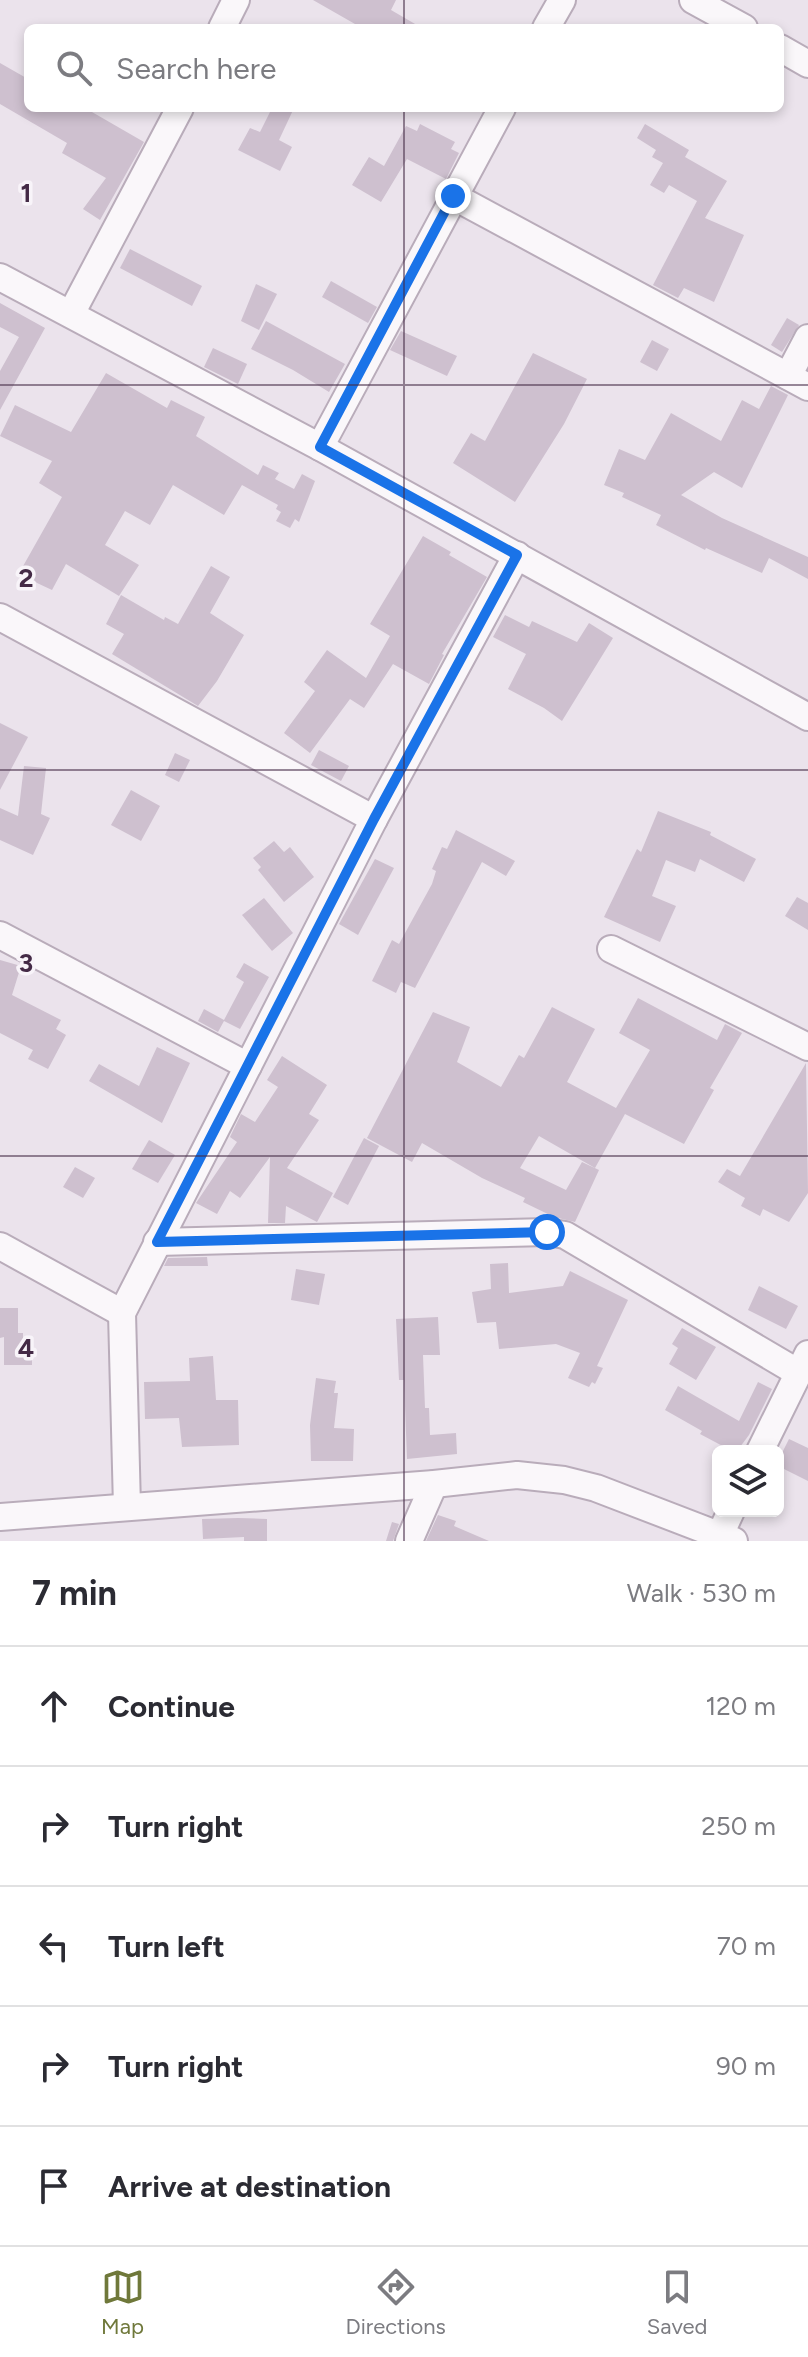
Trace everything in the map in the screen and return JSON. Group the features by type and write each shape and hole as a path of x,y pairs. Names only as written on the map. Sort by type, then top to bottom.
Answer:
{"street":[{"path":"224,24 236,0"},
{"path":"548,24 562,0"},
{"path":"693,0 737,24"},
{"path":"784,50 808,64"},
{"path":"71,314 178,112"},
{"path":"320,447 500,112"},
{"path":"453,196 798,382 808,338"},
{"path":"0,277 320,447 808,717"},
{"path":"127,1507 122,1313 374,819 517,555"},
{"path":"0,617 374,819"},
{"path":"0,935 248,1066"},
{"path":"611,949 808,1047"},
{"path":"157,1242 547,1232 565,1235 803,1363 763,1445"},
{"path":"0,1246 122,1313"},
{"path":"0,1517 517,1475 564,1480 596,1488 727,1538 730,1517"},
{"path":"409,1541 434,1484"}],"building":[{"path":"313,0 396,0 391,10 415,24 355,24"},
{"path":"0,63 24,77 24,112 92,112 144,142 100,220 83,209 106,178 62,153 67,143 0,104"},
{"path":"270,112 292,112 279,140 292,147 280,171 238,150 250,128 260,132"},
{"path":"420,124 455,142 451,149 459,153 446,179 407,159 381,202 352,185 369,157 384,166 406,126 417,131"},
{"path":"645,124 689,150 685,157 727,181 705,218 744,235 714,302 684,288 678,298 653,285 697,201 669,185 664,193 650,185 663,163 652,157 656,150 637,138"},
{"path":"130,249 202,286 192,306 120,268"},
{"path":"331,281 377,307 368,323 322,297"},
{"path":"256,284 277,294 259,330 241,321"},
{"path":"0,303 45,328 0,410 0,371 19,337 0,327"},
{"path":"787,318 799,325 782,352 771,345"},
{"path":"266,321 345,364 329,392 251,349"},
{"path":"401,331 457,356 447,376 390,350"},
{"path":"652,340 669,349 657,371 640,362"},
{"path":"213,348 247,364 238,384 204,367"},
{"path":"533,353 587,379 564,424 515,502 453,463 471,433 485,441"},
{"path":"106,373 167,408 171,400 205,417 196,436 258,475 263,465 279,473 275,479 294,489 302,474 315,481 299,522 295,519 290,528 276,521 281,512 276,509 278,505 242,485 224,515 173,485 150,525 125,511 105,545 139,565 119,596 66,564 52,590 37,583 22,568 62,497 39,483 52,461 0,436 15,405 71,432"},
{"path":"771,386 788,395 742,488 714,472 681,495 722,518 808,557 808,579 769,558 762,573 705,550 656,525 661,515 604,485 619,449 645,460 671,413 721,441 742,400 759,409"},
{"path":"423,536 487,577 442,654 429,684 393,664 364,708 350,699 310,753 284,733 315,691 304,682 327,650 366,678 390,636 370,624"},
{"path":"211,566 230,577 210,613 244,635 198,706 112,654 124,634 106,624 121,595 164,620 165,617 178,624"},
{"path":"505,615 529,627 532,621 577,642 589,623 613,638 562,721 508,689 526,654 493,637"},
{"path":"0,723 28,737 0,790"},
{"path":"319,750 349,766 341,781 311,765"},
{"path":"175,753 190,760 179,782 165,775"},
{"path":"24,766 46,768 41,814 50,818 33,855 0,840 0,808 18,816"},
{"path":"131,790 160,806 141,841 111,825"},
{"path":"658,811 711,832 710,835 756,859 744,882 700,859 695,872 666,860 652,896 676,906 660,942 604,917 637,849 641,852"},
{"path":"456,830 515,861 506,876 482,862 415,988 401,982 396,993 372,981 392,940 399,944 432,884 436,871 432,869 442,847 447,849"},
{"path":"274,841 284,852 290,847 314,877 284,902 258,870 261,867 253,858"},
{"path":"375,859 394,868 358,935 339,924"},
{"path":"797,897 808,903 808,930 785,916"},
{"path":"264,898 293,933 272,951 242,915"},
{"path":"0,960 21,966 12,995 61,1020 56,1029 66,1035 48,1069 28,1059 33,1050 0,1033"},
{"path":"244,963 269,977 240,1029 224,1021 218,1032 198,1021 204,1009 224,1020 244,982 236,977"},
{"path":"638,998 717,1040 725,1024 742,1033 710,1088 714,1090 684,1144 625,1114 595,1168 539,1136 520,1168 566,1190 582,1162 599,1170 575,1222 554,1217 523,1202 525,1198 482,1178 422,1143 412,1162 367,1138 433,1012 470,1027 457,1062 501,1087 519,1055 524,1058 552,1007 595,1029 567,1082 616,1108 650,1050 619,1033"},
{"path":"157,1047 190,1063 162,1123 89,1081 99,1064 139,1086"},
{"path":"282,1056 327,1085 309,1114 319,1120 287,1168 333,1193 317,1222 286,1206 285,1223 268,1223 270,1157 240,1198 230,1191 217,1214 196,1203 237,1142 230,1137 241,1114 255,1122 278,1087 267,1080"},
{"path":"806,1063 808,1193 789,1222 763,1209 760,1216 741,1206 745,1198 718,1182 727,1169 740,1176"},
{"path":"364,1138 379,1146 348,1205 333,1197"},
{"path":"149,1140 175,1155 158,1183 132,1169"},
{"path":"75,1167 95,1178 83,1198 63,1187"},
{"path":"207,1257 208,1266 164,1266 168,1258"},
{"path":"508,1263 509,1293 563,1286 570,1271 628,1300 597,1366 603,1368 595,1384 592,1382 589,1387 568,1378 580,1353 556,1344 499,1349 496,1322 477,1323 472,1292 491,1289 490,1264"},
{"path":"296,1269 325,1274 319,1305 291,1300"},
{"path":"759,1286 798,1306 786,1329 748,1310"},
{"path":"0,1308 18,1308 18,1333 23,1333 23,1341 32,1341 32,1365 4,1365"},
{"path":"438,1317 440,1355 423,1355 425,1408 429,1408 430,1435 456,1433 457,1454 407,1459 404,1380 399,1380 396,1319"},
{"path":"682,1328 716,1347 696,1380 669,1364 678,1348 672,1344"},
{"path":"213,1356 216,1400 238,1400 239,1445 182,1447 179,1418 145,1419 144,1382 190,1381 189,1358"},
{"path":"316,1378 336,1381 334,1393 338,1393 334,1428 354,1429 353,1461 311,1461 310,1425"},
{"path":"758,1382 772,1389 742,1445 721,1445 665,1410 678,1386 739,1421"},
{"path":"789,1439 808,1448 808,1481 784,1469 784,1449"},
{"path":"438,1515 456,1521 454,1526 489,1541 426,1541"},
{"path":"202,1519 267,1519 267,1541 244,1541 244,1537 203,1539"},
{"path":"392,1522 399,1524 393,1541 386,1541"}],"route":[{"path":"453,196 320,447 517,555 374,819 157,1242 547,1232"}]}
